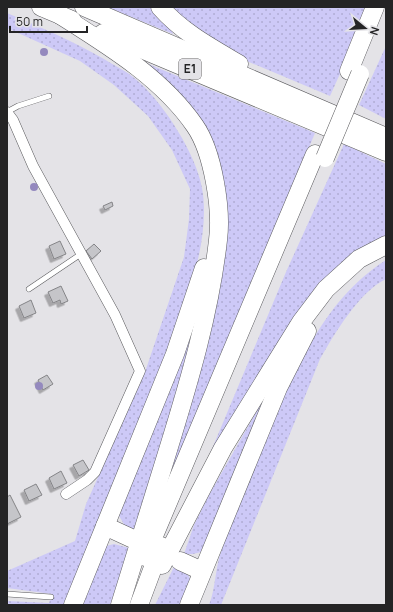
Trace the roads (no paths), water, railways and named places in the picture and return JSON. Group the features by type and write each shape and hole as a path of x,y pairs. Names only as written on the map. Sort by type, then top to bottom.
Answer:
{"highway":[{"name":"E1","path":"41,7 386,152"},
{"name":"E1","path":"84,7 386,137"},
{"path":"160,7 192,37 314,107"},
{"path":"140,605 153,566 354,73 375,7"},
{"path":"354,73 386,11"},
{"path":"60,15 105,43 148,75 172,99 196,127 209,158 218,203 218,239 206,307 193,364 121,605"},
{"path":"121,605 142,566 320,156"},
{"path":"72,605 175,354 208,254 218,203"},
{"path":"140,605 223,448 275,361 301,322 326,289 359,259 386,245"},
{"path":"189,605 278,388 307,331 333,292 359,259"},
{"path":"105,526 131,538"},
{"path":"201,605 207,586 213,544"},
{"path":"180,561 202,571"}],"street":[{"path":"7,112 14,120 33,166 115,315 140,372 95,472 87,480 66,494"}],"lane":[{"path":"7,112 18,106 49,96"},
{"path":"29,289 81,254"},
{"path":"7,594 51,597"}]}
